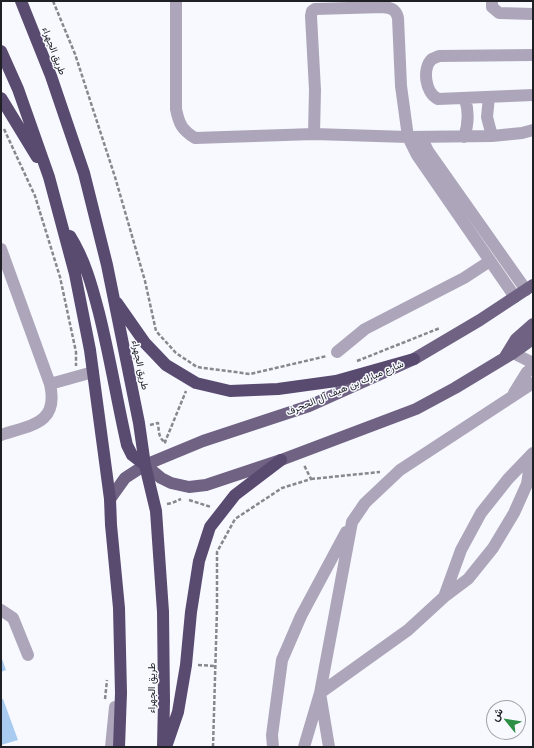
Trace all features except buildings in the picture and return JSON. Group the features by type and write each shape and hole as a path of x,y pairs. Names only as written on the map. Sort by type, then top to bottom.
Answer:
{"highway":[{"name":"طريق الجهراء","path":"21,1 51,76 84,173 114,299 142,442 145,465 155,506 163,612 164,747"},
{"path":"1,51 18,89 50,177 75,274 90,350 110,499 119,608 121,693 119,747"},
{"path":"1,98 50,177"},
{"path":"62,225 78,250 89,278 107,346 127,445 132,455 145,465"},
{"path":"114,299 145,343 166,365 196,383 230,391 278,389 336,381 414,359"},
{"path":"127,445 134,447 142,442"},
{"path":"164,747 178,712 186,665 191,612 199,561 210,527 235,494 281,460"}],"main road":[{"name":"شارع مبارك بن هيف آل الحجرف","path":"110,499 125,478 145,465 203,441 308,406 414,359 480,320 515,297 531,292"},
{"path":"509,355 508,351 516,339 533,324"},
{"path":"145,465 161,478 181,486 189,487 206,485 281,460 416,409 455,388 533,339"}],"street":[{"path":"176,1 176,109 178,120 185,132 195,138 212,139 314,134 464,137 522,133 533,130"},
{"path":"492,1 492,7 500,13 533,14"},
{"path":"314,134 315,90 311,14 315,9 383,6 394,9 397,13 401,86 408,137 417,155 515,297"},
{"path":"533,55 439,56 432,59 427,67 428,86 431,94 442,100 533,95"},
{"path":"489,98 487,117 492,136"},
{"path":"464,137 468,121 465,99"},
{"path":"421,137 428,151 531,292"},
{"path":"1,249 50,384 52,395 47,416 40,421 1,435"},
{"path":"337,352 365,329 464,278 490,261"},
{"path":"509,355 533,363"},
{"path":"512,396 527,372 533,367"},
{"path":"50,384 93,372"},
{"path":"273,747 272,735 282,660 301,616 352,522 365,503 400,470 533,383"},
{"path":"320,693 408,630 444,598 468,580 493,548 530,490 532,455"},
{"path":"444,598 461,550 481,513 508,479 532,455"},
{"path":"304,747 320,693 352,522"},
{"path":"1,610 13,618 28,655"},
{"path":"111,747 120,664"},
{"path":"320,693 329,747"}],"path":[{"path":"53,1 75,54 115,177 145,280 156,331 176,353 197,367 250,374 325,357 337,352"},
{"path":"1,123 35,196 60,277 76,352 77,376"},
{"path":"351,364 365,357 440,328"},
{"path":"165,442 197,367"},
{"path":"158,423 161,440 167,444 171,454"},
{"path":"299,453 311,479"},
{"path":"213,747 216,666 217,552 234,519 282,488 311,479 400,470"},
{"path":"155,506 172,503 183,498 181,486"},
{"path":"187,500 208,506 220,512"},
{"path":"186,665 216,666"},
{"path":"105,699 108,676"}]}
